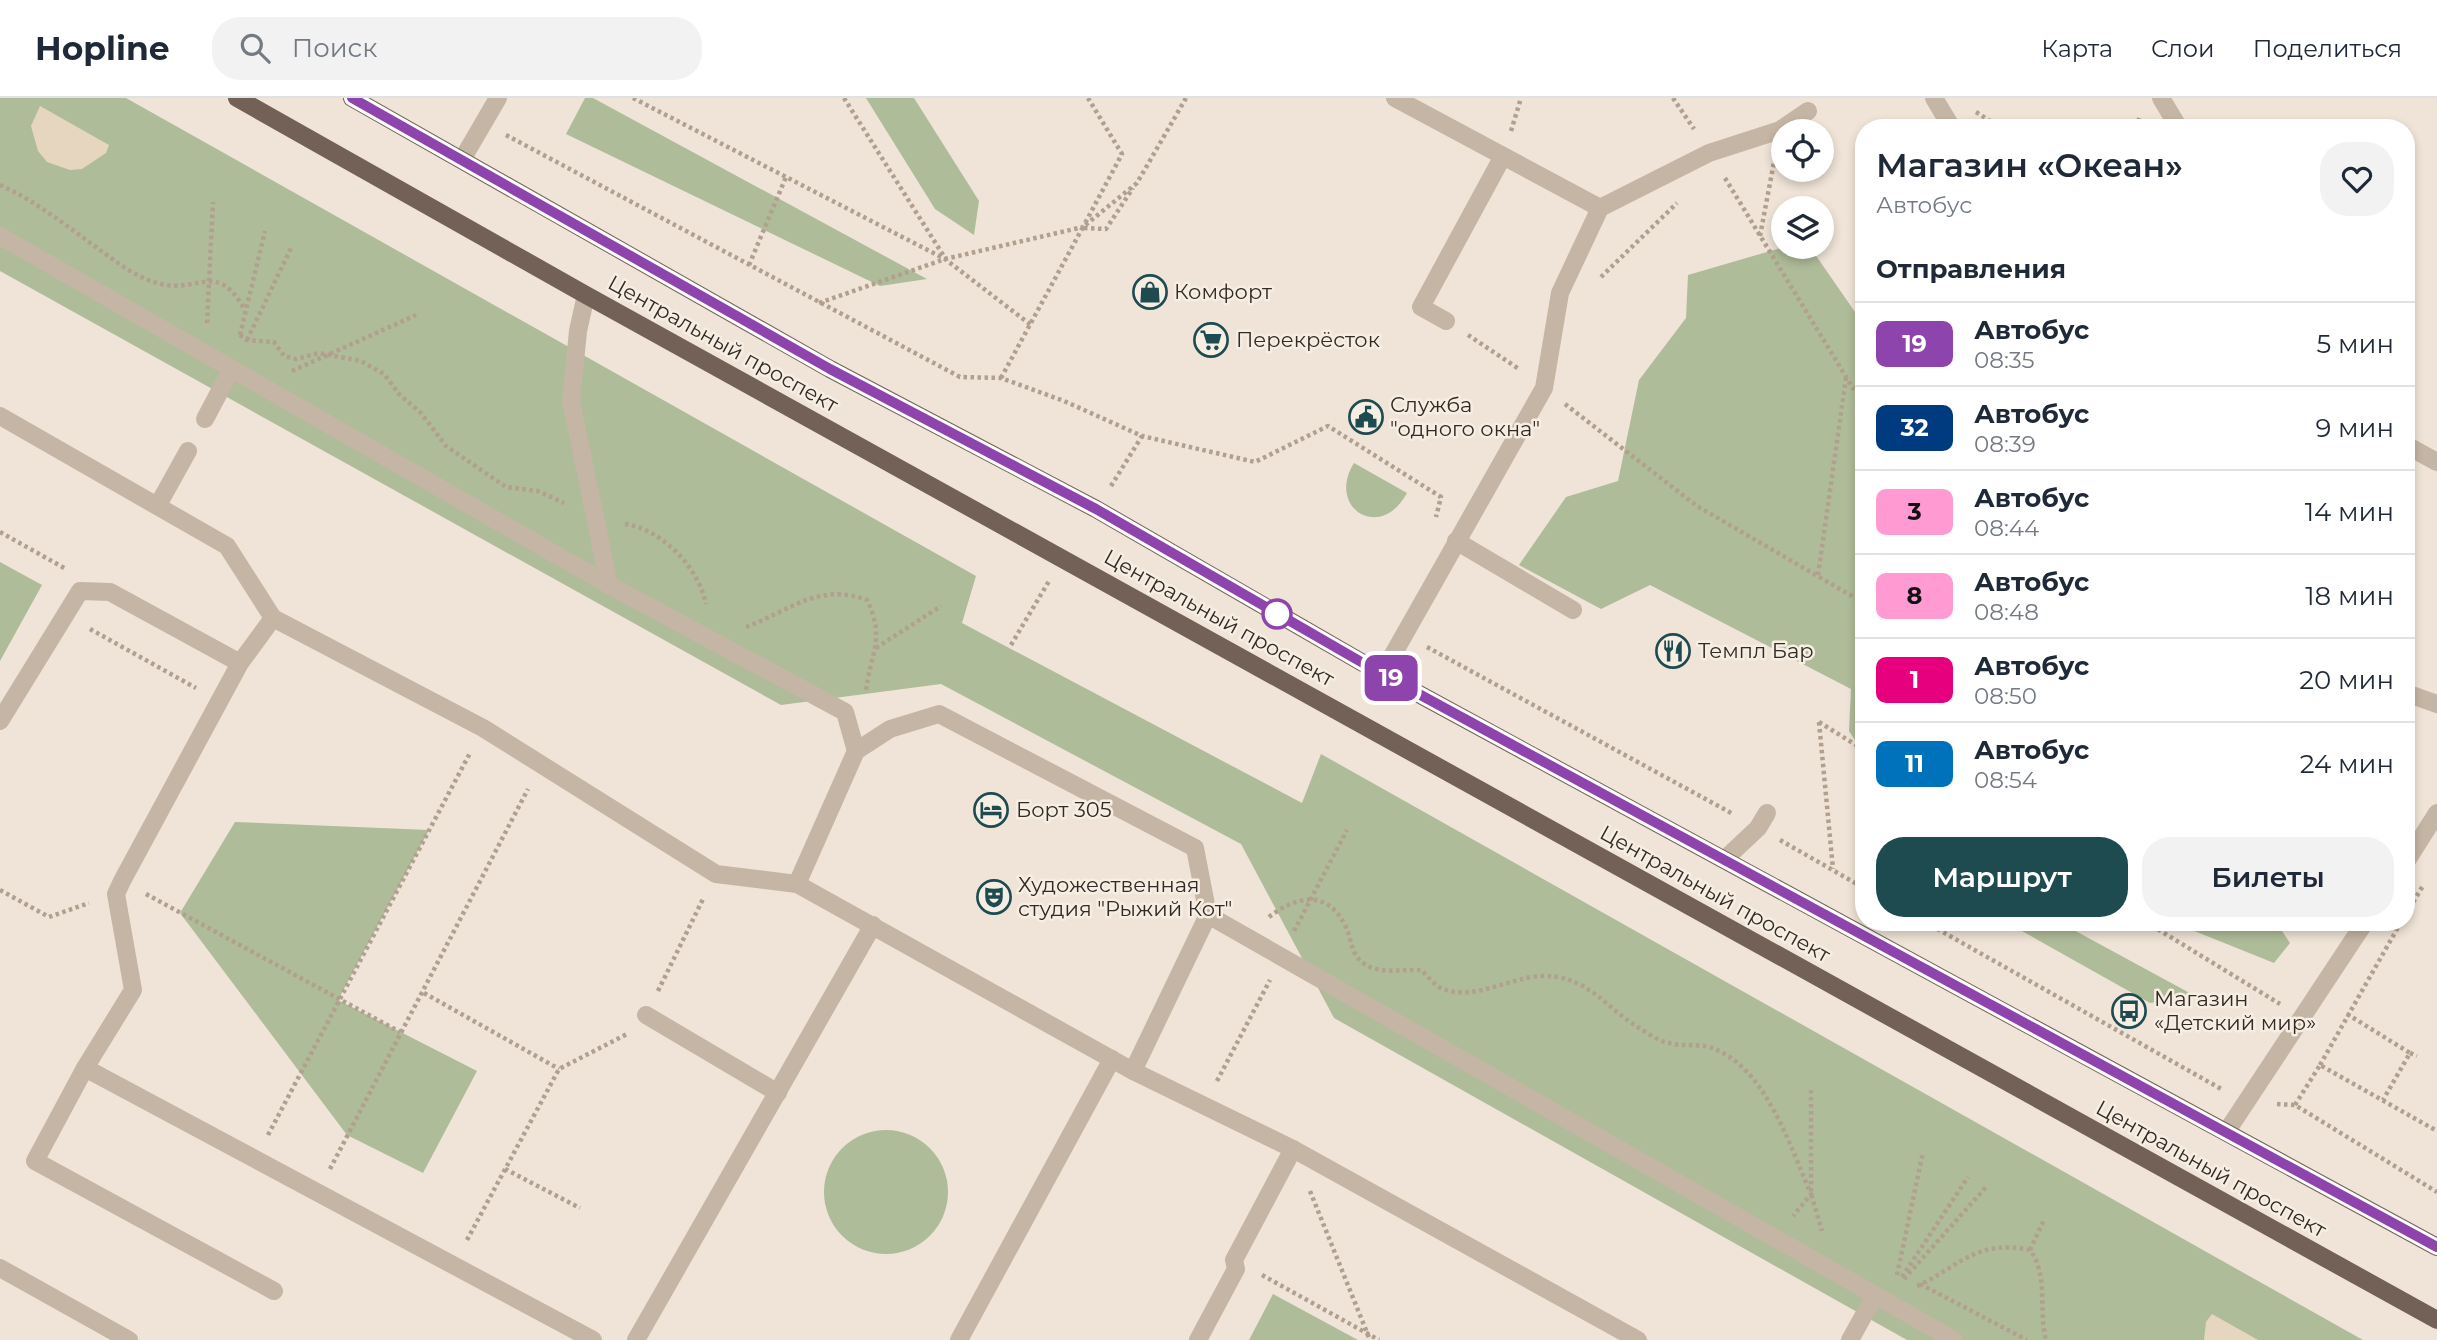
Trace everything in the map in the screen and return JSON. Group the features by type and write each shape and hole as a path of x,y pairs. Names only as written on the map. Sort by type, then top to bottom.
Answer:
{"main road":[{"name":"Центральный проспект","path":"237,98 586,295 2437,1320"},
{"name":"Центральный проспект","path":"352,98 463,158 830,369 1096,509 1382,674 1855,929"},
{"name":"Центральный проспект","path":"1858,931 2437,1247"}],"lane":[{"path":"463,158 498,98"},
{"path":"1395,98 1600,208"},
{"path":"1934,98 1947,119"},
{"path":"2161,98 2174,119"},
{"path":"1796,119 1808,111"},
{"path":"1382,674 1544,388 1560,293 1600,208 1709,153 1771,133"},
{"path":"1446,321 1421,307 1503,156"},
{"path":"0,236 259,387 609,585 845,712 856,751"},
{"path":"586,295 578,331 571,401 609,585"},
{"path":"205,419 231,370"},
{"path":"0,416 227,546 273,618 483,728 716,874 797,884 1133,1071 1293,1149 1638,1340"},
{"path":"2415,450 2437,462"},
{"path":"158,505 188,451"},
{"path":"1457,541 1573,610"},
{"path":"0,721 80,591 110,592 240,663"},
{"path":"273,618 240,663 119,887 134,990 85,1068 35,1161 274,1290"},
{"path":"2415,697 2437,704"},
{"path":"797,884 856,751 890,729 939,714 1195,848 1208,915 1133,1071"},
{"path":"2415,848 2437,813"},
{"path":"1725,859 1762,820"},
{"path":"1208,915 1954,1340"},
{"path":"636,1340 873,925"},
{"path":"2227,1131 2359,931"},
{"path":"646,1014 778,1094"},
{"path":"958,1340 1112,1059"},
{"path":"85,1068 593,1340"},
{"path":"1198,1340 1236,1269 1234,1260 1293,1149"},
{"path":"0,1268 129,1340"},
{"path":"1850,1340 1875,1295"}],"path":[{"path":"633,98 945,259 1031,325"},
{"path":"844,98 945,259"},
{"path":"1001,378 1122,154 1088,98"},
{"path":"818,303 945,259 1083,228 1106,229 1137,183 1186,98"},
{"path":"1673,98 1854,390"},
{"path":"484,123 960,377 1001,378 1064,401 1142,436 1255,461 1328,426 1441,497 1435,522"},
{"path":"749,265 786,177"},
{"path":"1760,236 1771,178"},
{"path":"1083,228 1137,183"},
{"path":"0,185 41,208 136,274 161,285 185,285 208,280 219,282 239,300 245,310"},
{"path":"206,355 213,202"},
{"path":"1593,285 1678,202"},
{"path":"231,370 265,231"},
{"path":"260,314 292,246"},
{"path":"259,387 416,315"},
{"path":"1446,321 1492,349 1697,506 1855,598"},
{"path":"240,335 246,340 274,342 284,356 296,359 319,354 361,361 384,374 399,394 421,413 446,446 506,487 538,491 595,517"},
{"path":"1818,575 1846,377"},
{"path":"615,523 635,526 690,564"},
{"path":"0,532 70,571 80,591"},
{"path":"771,618 805,599 846,593 867,600 877,620 876,648 865,701 890,729"},
{"path":"876,648 940,606"},
{"path":"65,615 219,701"},
{"path":"1404,635 1762,820 1855,883"},
{"path":"1833,870 1818,722 1855,745"},
{"path":"257,1158 483,728"},
{"path":"318,1191 400,1032 424,993 541,764"},
{"path":"453,1266 559,1069 637,1029 716,874"},
{"path":"0,890 49,917 119,887 400,1032"},
{"path":"1259,919 1266,919 1289,902 1310,898 1330,907 1346,925 1351,946 1362,962 1379,971 1421,970 1440,988 1465,992 1540,976 1570,978 1591,989 1608,1006 1647,1032 1670,1043 1713,1048 1734,1062 1769,1099 1811,1194 1823,1236"},
{"path":"1941,931 2245,1103 2295,1105 2437,1192"},
{"path":"2161,931 2334,1037"},
{"path":"2295,1105 2396,931"},
{"path":"424,993 559,1069"},
{"path":"2347,1014 2417,1056"},
{"path":"2383,1100 2410,1053"},
{"path":"2320,1065 2437,1131"},
{"path":"1811,1090 1811,1194"},
{"path":"1293,1149 1370,1340"},
{"path":"1900,1278 1923,1152"},
{"path":"505,1169 580,1208"},
{"path":"1900,1278 1968,1177"},
{"path":"1900,1278 1986,1187"},
{"path":"2030,1250 2044,1220"},
{"path":"1911,1287 1947,1266 1997,1247 2030,1250"},
{"path":"2030,1250 2039,1263 2042,1287 2040,1309 2046,1340"},
{"path":"1234,1260 1379,1340"},
{"path":"1920,1284 2027,1340"}],"green space":[{"path":"0,98 126,98 976,576 962,623 1302,803 1321,754 2363,1340 1907,1340 1334,1018 1241,844 941,684 781,705 0,271"},
{"path":"585,98 593,98 927,279 880,286 566,134"},
{"path":"866,98 914,98 979,201 974,235 935,209"},
{"path":"1771,251 1771,259 1818,259 1855,312 1855,740 1849,731 1851,689 1650,585 1601,609 1519,565 1566,497 1618,481 1639,380 1686,318 1688,275"},
{"path":"1354,463 1407,493 1396,508 1383,516 1371,517 1360,513 1351,505 1347,493 1347,479"},
{"path":"0,562 42,585 0,661"},
{"path":"235,822 429,830 338,1000 477,1071 423,1173 347,1135 180,913"},
{"path":"2022,931 2076,931 2197,997 2150,1003"},
{"path":"2194,931 2282,931 2290,943 2274,963"},
{"path":"886,1130 910,1134 930,1148 944,1168 948,1192 944,1216 930,1236 910,1250 886,1254 862,1250 842,1236 828,1216 824,1192 828,1168 842,1148 862,1134"},
{"path":"1273,1294 1358,1340 1249,1340"}],"shaded area":[{"path":"40,106 109,145 106,153 82,169 70,170 47,162 38,151 31,126"},
{"path":"2212,1314 2258,1340 2204,1340 2206,1322"}],"bus line":[{"name":"19","path":"352,98 463,158 830,369 1096,509 1382,674 1855,929"},
{"name":"19","path":"1858,931 2437,1247"}],"place":[{"name":"Комфорт","path":"1150,292"},
{"name":"Перекрёсток","path":"1211,340"},
{"name":"Служба \"одного окна\"","path":"1366,417"},
{"name":"Темпл Бар","path":"1673,651"},
{"name":"Борт 305","path":"991,810"},
{"name":"Художественная студия \"Рыжий Кот\"","path":"994,897"},
{"name":"Магазин «Детский мир»","path":"2129,1011"}]}
